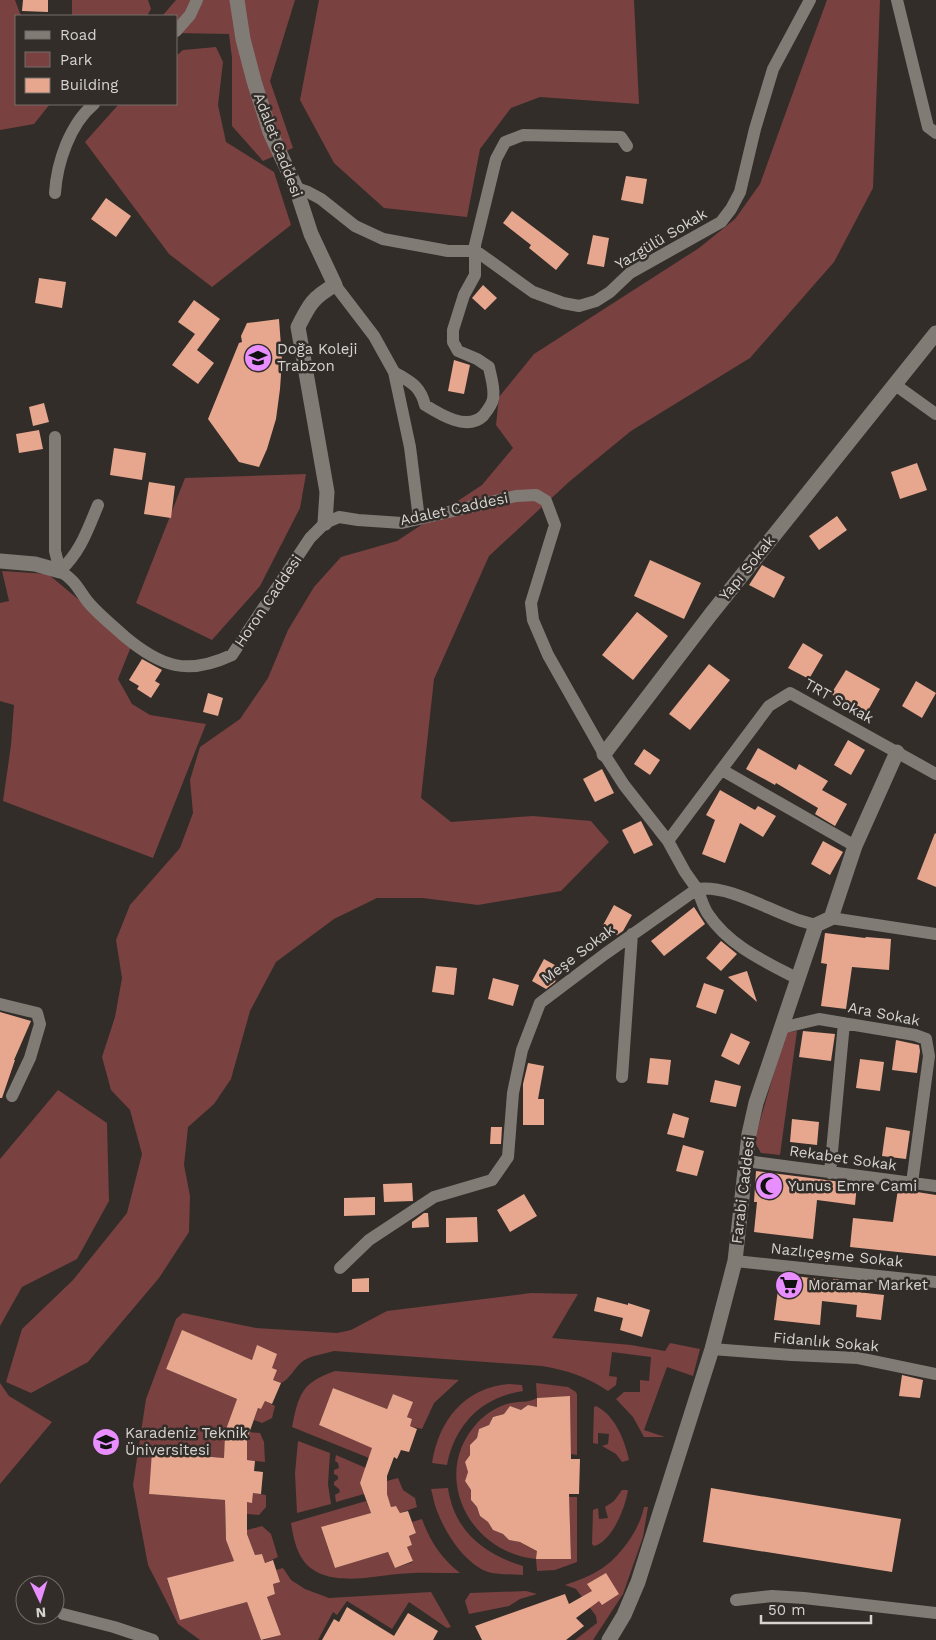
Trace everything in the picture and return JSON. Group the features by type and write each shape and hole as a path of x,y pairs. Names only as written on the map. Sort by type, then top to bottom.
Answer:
{"street":[{"path":"178,29 190,15 197,0"},
{"name":"Adalet Caddesi","path":"237,0 243,39 270,132 296,188 311,234 335,285"},
{"name":"Yazgülü Sokak","path":"476,251 533,292 563,303 579,306 596,300 610,292 630,274 721,222 740,192 772,69 810,0"},
{"path":"897,0 928,127 936,133"},
{"path":"55,192 56,174 61,157 83,113 93,105"},
{"path":"394,372 415,385 422,393 426,405 454,421 468,422 478,420 488,411 493,400 493,387 489,368 477,359 458,351 453,342 452,330 464,295 475,275 475,245 496,159 505,142 523,135 621,137 627,146"},
{"path":"296,188 321,199 355,226 383,239 448,251 476,251"},
{"path":"326,523 327,492 298,327 314,300 335,285 374,336 394,372 410,447 419,519"},
{"name":"Yapı Sokak","path":"604,754 711,614 936,333"},
{"path":"894,384 936,414"},
{"path":"56,436 55,551 60,571 73,559 80,547 98,505"},
{"name":"Adalet Caddesi","path":"326,523 339,517 402,523 516,496 536,495 546,501 555,525 531,603 533,620 548,655 604,754 624,785 668,841 697,890"},
{"name":"Horon Caddesi","path":"0,561 35,564 60,571 72,579 88,601 109,623 142,651 167,664 188,667 214,663 232,655 310,538 326,523"},
{"name":"TRT Sokak","path":"668,841 769,706 790,693 936,774"},
{"path":"831,918 855,846 897,752"},
{"path":"722,770 855,846"},
{"path":"798,980 747,951 724,932 708,914 697,890 708,888 738,896 794,919 816,925 831,918 936,934"},
{"name":"Meşe Sokak","path":"340,1268 369,1240 434,1196 492,1180 508,1157 514,1093 522,1050 540,1003 632,934 697,890"},
{"name":"Farabi Caddesi","path":"609,1640 624,1616 638,1582 712,1349 734,1261 749,1134 756,1103 816,925"},
{"path":"622,1077 632,934"},
{"path":"0,1004 37,1013 40,1024 30,1058 12,1096"},
{"name":"Ara Sokak","path":"781,1028 819,1019 915,1035 931,1040 912,1183"},
{"path":"830,1173 844,1023"},
{"name":"Rekabet Sokak","path":"746,1161 936,1186"},
{"name":"Nazlıçeşme Sokak","path":"734,1261 936,1282"},
{"name":"Fidanlık Sokak","path":"712,1349 858,1358 936,1374"},
{"path":"736,1600 772,1596 804,1598 936,1613"},
{"path":"65,1615 154,1640"}],"green space":[{"path":"0,0 15,0 21,15 15,15 15,105 49,105 34,124 0,130"},
{"path":"72,0 148,0 151,9 148,15 72,15"},
{"path":"176,0 295,0 270,81 293,148 263,161 232,126 232,58 229,34 178,33 178,15 163,15"},
{"path":"319,0 634,0 639,104 540,97 511,108 480,149 467,217 384,208 334,163 300,100"},
{"path":"827,0 880,0 873,188 834,262 750,358 631,431 570,481 489,556 434,679 421,798 451,822 533,816 591,821 609,842 561,891 478,905 423,898 377,898 334,919 276,962 250,1011 231,1079 214,1104 188,1127 184,1165 190,1196 189,1232 159,1278 88,1362 31,1393 6,1382 22,1329 73,1280 127,1213 142,1154 130,1110 111,1090 102,1057 115,1017 122,978 116,940 130,905 180,848 193,813 190,780 200,747 240,719 268,678 288,630 314,587 341,557 397,541 482,485 513,448 496,425 499,397 534,354 699,248 735,219 760,184"},
{"path":"216,47 223,62 218,105 226,142 274,172 291,225 212,287 169,254 85,142 118,105 178,105 178,54 183,50"},
{"path":"306,474 300,508 260,586 212,640 136,603 185,478"},
{"path":"2,571 48,574 132,644 118,679 132,704 150,715 206,724 153,858 3,801 11,745 14,705 0,701 0,603 9,601"},
{"path":"797,1031 780,1155 761,1153 754,1141 786,1032"},
{"path":"58,1090 107,1123 109,1201 77,1259 22,1287 0,1326 0,1159"},
{"path":"531,1293 578,1294 552,1338 631,1345 665,1351 670,1343 700,1349 693,1376 667,1367 644,1430 665,1437 644,1437 633,1417 616,1399 624,1392 640,1392 640,1380 649,1381 651,1357 612,1352 609,1376 617,1377 616,1385 608,1391 576,1375 542,1366 334,1351 303,1361 281,1383 273,1380 252,1360 182,1331 166,1369 237,1399 225,1432 224,1458 153,1452 149,1494 225,1500 226,1540 234,1561 167,1579 180,1620 247,1602 261,1640 200,1640 178,1624 148,1565 133,1485 146,1399 176,1319 183,1313 256,1328 337,1333 351,1330 387,1311"},
{"path":"335,1371 459,1380 434,1403 422,1429 409,1426 412,1419 407,1417 412,1402 393,1394 387,1409 333,1388 319,1425 373,1448 369,1458 292,1427 303,1391 315,1380"},
{"path":"0,1383 9,1396 52,1422 0,1484"},
{"path":"536,1383 568,1387 576,1392 577,1455 571,1454 570,1397 537,1398"},
{"path":"509,1384 522,1385 523,1391 508,1394 483,1406 464,1425 456,1437 447,1465 432,1463 435,1447 441,1433 456,1409 467,1399 479,1392"},
{"path":"537,1398 537,1407 528,1405 521,1410 510,1406 504,1414 493,1417 489,1425 479,1429 474,1446 465,1462 468,1472 465,1481 471,1490 471,1500 477,1507 480,1516 488,1522 493,1530 503,1534 509,1540 537,1545 537,1559 571,1559 569,1497 577,1497 577,1562 555,1570 537,1571 536,1559 512,1554 492,1542 475,1527 464,1508 457,1487 457,1464 464,1443 478,1422 485,1416 507,1404"},
{"path":"265,1401 275,1406 272,1418 262,1423 254,1420 258,1408 261,1409"},
{"path":"596,1406 603,1410 614,1422 622,1437 629,1460 622,1462 616,1454 602,1446 608,1444 609,1434 598,1433 598,1444 593,1443 594,1407"},
{"path":"249,1432 260,1433 264,1442 265,1462 247,1460"},
{"path":"298,1441 330,1453 328,1484 331,1504 297,1513 295,1473"},
{"path":"336,1455 366,1468 360,1483 364,1494 336,1502 335,1495 340,1492 334,1485 338,1476 334,1474 334,1470 339,1468 338,1463 335,1461"},
{"path":"398,1478 403,1490 415,1498 417,1507 400,1513 396,1506 391,1507 387,1494 387,1481"},
{"path":"448,1488 451,1503 464,1528 483,1547 495,1555 523,1566 523,1575 488,1572 471,1562 457,1547 441,1520 431,1489"},
{"path":"622,1490 628,1490 617,1522 607,1538 594,1546 592,1544 593,1510 598,1508 599,1519 608,1518 605,1507 614,1501"},
{"path":"253,1493 266,1495 266,1507 259,1515 247,1514 247,1502 252,1502"},
{"path":"366,1501 371,1513 321,1528 335,1568 388,1552 395,1568 413,1562 407,1547 412,1545 409,1536 416,1533 412,1522 422,1519 437,1549 460,1573 413,1573 347,1579 334,1578 312,1569 298,1552 291,1523"},
{"path":"644,1507 648,1507 643,1537 623,1594 593,1640 575,1640 597,1623 596,1616 576,1589 565,1585 597,1572 608,1564 622,1550 634,1533"},
{"path":"262,1526 271,1534 278,1557 265,1563 262,1554 255,1555 247,1534 247,1530"},
{"path":"283,1568 291,1580 305,1589 329,1598 431,1592 451,1627 447,1628 409,1602 392,1629 347,1601 337,1615 333,1612 318,1640 264,1640 281,1635 267,1597 275,1594 273,1584 279,1582 276,1570"},
{"path":"526,1591 537,1594 520,1599 509,1606 469,1614 465,1601 470,1593"}],"building":[{"path":"23,0 48,0 48,12 22,11"},
{"path":"626,176 647,179 643,204 621,200"},
{"path":"106,198 131,216 116,237 91,219"},
{"path":"512,211 569,254 556,270 529,248 531,245 503,223"},
{"path":"593,235 609,238 604,267 587,264"},
{"path":"39,278 66,282 62,308 35,303"},
{"path":"483,285 497,298 485,310 472,298"},
{"path":"194,300 220,319 197,350 214,363 198,384 172,365 195,334 178,322"},
{"path":"279,319 282,360 276,419 267,449 259,467 239,462 208,419 239,343 242,342 241,336 247,323"},
{"path":"454,360 470,365 464,394 448,391"},
{"path":"44,403 49,422 33,426 29,407"},
{"path":"39,430 43,449 19,453 16,434"},
{"path":"114,448 146,453 142,480 110,475"},
{"path":"917,463 927,490 900,499 891,472"},
{"path":"149,482 175,486 171,518 144,514"},
{"path":"837,516 847,530 819,550 809,536"},
{"path":"650,560 701,583 684,619 634,596"},
{"path":"762,565 785,577 774,598 749,585"},
{"path":"637,612 668,636 633,680 602,655"},
{"path":"803,643 823,655 809,679 788,668"},
{"path":"142,659 162,670 155,681 160,684 151,698 137,689 139,686 129,680"},
{"path":"709,664 730,680 690,730 669,714"},
{"path":"846,670 880,689 866,714 831,694"},
{"path":"916,681 936,693 922,718 902,706"},
{"path":"208,693 223,698 218,716 203,712"},
{"path":"848,740 865,750 851,775 834,765"},
{"path":"758,748 796,770 799,764 828,781 822,790 847,804 835,826 815,814 818,808 776,783 775,785 746,769"},
{"path":"644,749 660,760 650,775 634,764"},
{"path":"602,769 614,793 595,802 583,779"},
{"path":"720,790 755,810 758,806 776,816 763,837 740,823 725,863 702,854 715,820 706,815"},
{"path":"641,821 653,845 634,854 622,830"},
{"path":"936,834 936,887 917,879"},
{"path":"823,841 843,852 830,875 811,864"},
{"path":"614,905 632,915 623,931 617,935 602,927"},
{"path":"694,907 705,924 664,956 651,941"},
{"path":"825,933 891,939 889,970 852,967 846,1009 821,1006 827,964 821,963"},
{"path":"721,941 737,954 721,971 706,958"},
{"path":"544,959 562,969 555,982 546,989 532,981"},
{"path":"436,966 457,968 454,995 432,992"},
{"path":"747,971 757,1002 728,977"},
{"path":"493,978 519,985 513,1006 488,999"},
{"path":"704,983 724,990 716,1014 696,1007"},
{"path":"0,1012 31,1021 14,1060 2,1098 0,1098"},
{"path":"803,1031 835,1034 831,1061 799,1057"},
{"path":"731,1033 750,1042 739,1065 721,1056"},
{"path":"896,1040 919,1045 917,1073 892,1070"},
{"path":"650,1058 671,1060 668,1085 647,1083"},
{"path":"860,1059 884,1062 880,1091 856,1088"},
{"path":"528,1063 544,1066 538,1099 544,1099 544,1125 523,1125 523,1084"},
{"path":"715,1080 741,1086 736,1107 710,1102"},
{"path":"673,1113 689,1118 684,1138 667,1134"},
{"path":"792,1119 819,1122 817,1145 790,1142"},
{"path":"491,1127 502,1127 501,1144 490,1144"},
{"path":"886,1127 910,1131 906,1159 882,1156"},
{"path":"683,1145 704,1151 697,1176 676,1171"},
{"path":"756,1171 857,1184 855,1205 817,1200 813,1239 754,1232 757,1202 754,1202"},
{"path":"412,1183 413,1201 384,1202 383,1184"},
{"path":"898,1189 936,1195 936,1256 850,1247 853,1218 893,1222"},
{"path":"524,1194 537,1216 510,1232 497,1210"},
{"path":"375,1197 375,1215 344,1216 344,1198"},
{"path":"424,1213 428,1213 429,1227 412,1228 412,1222"},
{"path":"477,1217 478,1242 446,1243 446,1218"},
{"path":"780,1274 833,1281 833,1279 858,1282 857,1292 884,1295 881,1320 856,1317 857,1305 822,1301 820,1325 774,1320"},
{"path":"369,1278 369,1292 352,1292 352,1279"},
{"path":"597,1297 628,1305 628,1303 650,1310 642,1337 620,1330 623,1318 594,1311"},
{"path":"182,1330 252,1360 257,1345 277,1354 272,1368 277,1370 273,1380 281,1383 272,1404 265,1401 261,1409 258,1408 247,1439 247,1460 255,1461 254,1471 263,1472 261,1494 253,1493 252,1503 247,1502 247,1534 255,1555 262,1554 265,1563 273,1560 280,1582 273,1584 275,1594 267,1597 281,1635 261,1640 247,1602 180,1620 167,1578 234,1561 226,1540 225,1500 149,1494 152,1452 224,1458 225,1432 237,1399 166,1369"},
{"path":"902,1375 923,1380 920,1398 899,1396"},
{"path":"333,1388 387,1409 393,1394 413,1402 407,1417 412,1419 410,1426 417,1429 409,1452 401,1450 397,1459 394,1457 387,1476 387,1494 391,1507 396,1506 400,1513 408,1511 416,1533 409,1536 412,1545 407,1547 413,1561 395,1568 388,1552 335,1568 321,1527 371,1513 360,1483 372,1448 319,1425"},
{"path":"570,1396 571,1459 580,1459 579,1494 569,1494 571,1559 536,1559 537,1551 520,1542 509,1540 503,1534 493,1530 488,1522 480,1516 477,1507 471,1500 471,1490 465,1481 468,1472 465,1462 470,1455 470,1445 477,1438 479,1429 489,1425 493,1417 504,1414 510,1406 521,1410 528,1405 537,1407 537,1398"},
{"path":"711,1488 901,1519 892,1572 703,1542"},
{"path":"606,1573 619,1594 602,1605 599,1601 576,1618 584,1626 566,1640 482,1640 475,1626 565,1594 569,1604 592,1591 587,1584"},
{"path":"347,1607 394,1636 408,1613 438,1631 433,1640 322,1640 334,1619 339,1622"}],"place":[{"name":"Doğa Koleji Trabzon","path":"258,358"},
{"name":"Yunus Emre Cami","path":"769,1186"},
{"name":"Moramar Market","path":"789,1285"},
{"name":"Karadeniz Teknik Üniversitesi","path":"106,1442"}]}
